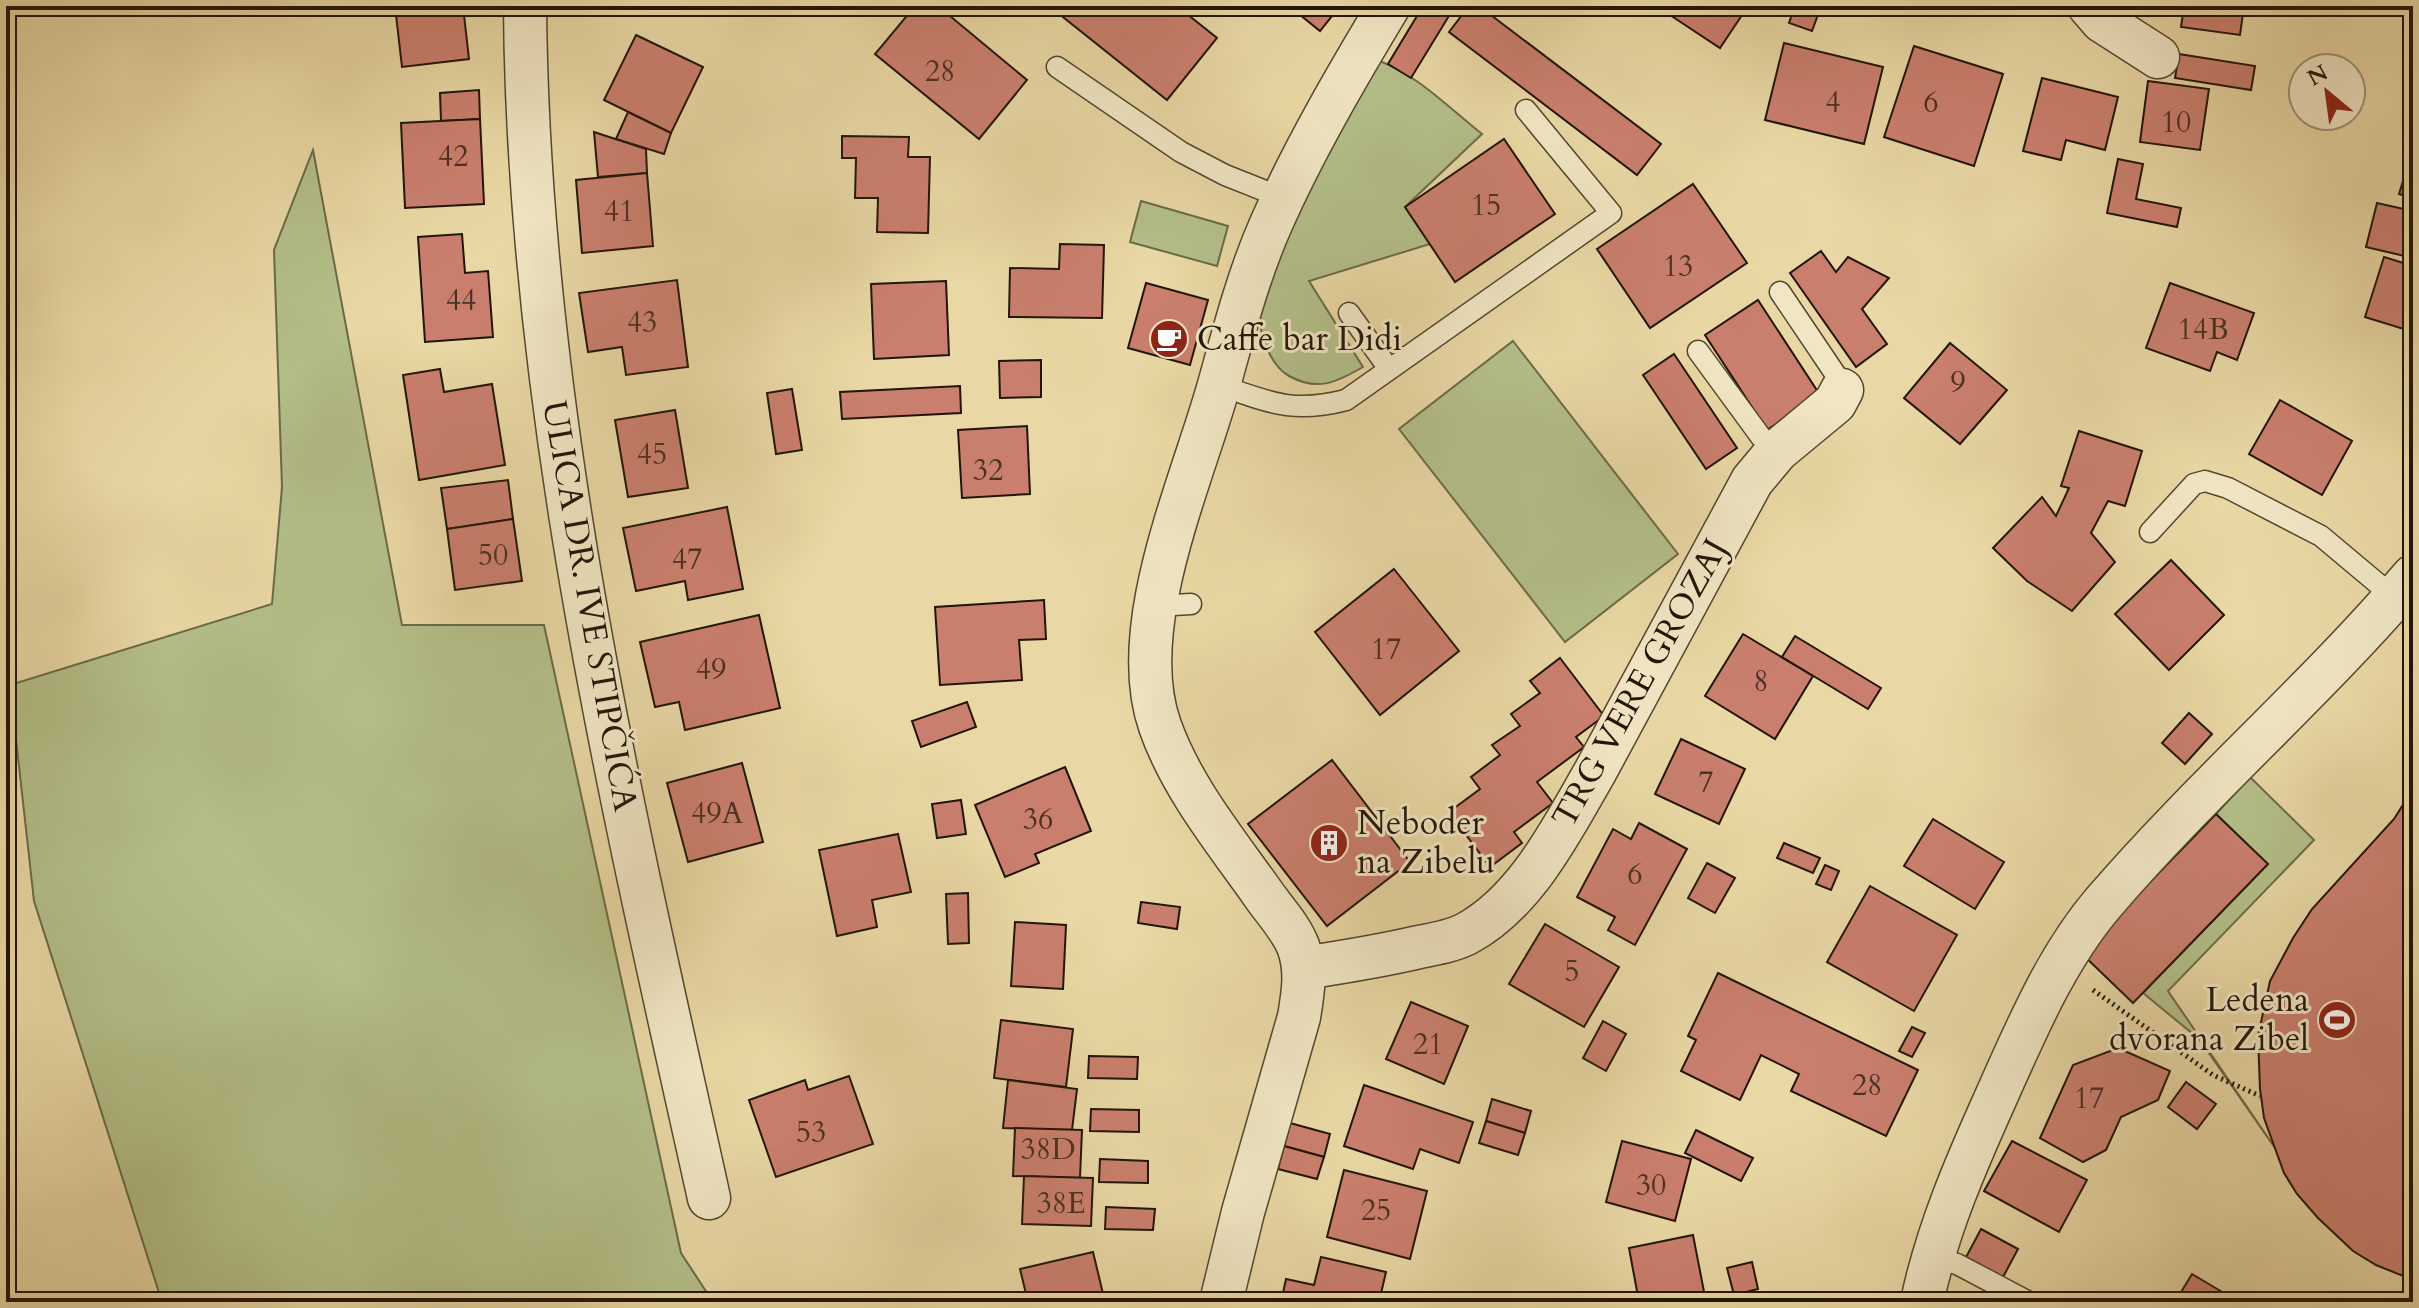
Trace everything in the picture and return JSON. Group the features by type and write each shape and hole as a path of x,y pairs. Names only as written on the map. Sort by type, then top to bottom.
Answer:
{"street":[{"name":"ULICA DR. IVE STIPČIĆA","path":"525,6 535,218 560,457 583,602 613,752 709,1198"},
{"path":"1221,1302 1243,1212 1299,1017 1304,968 1291,933 1200,803 1176,734 1159,723 1150,662 1173,605 1186,489 1228,347 1270,225 1355,63 1389,6"},
{"path":"2089,6 2102,21 2158,57"},
{"name":"TRG VERE GROZAJ","path":"1304,968 1385,955 1463,935 1483,924 1516,896 1568,819 1595,772 1752,481 1777,451 1835,403 1842,390"},
{"path":"1922,1302 1932,1257 1949,1205 1989,1112 2027,1026 2088,922 2182,817 2404,587"}],"lane":[{"path":"1057,67 1181,152 1225,175 1283,198"},
{"path":"1219,385 1275,405 1300,408 1320,407 1346,400 1611,213 1526,110"},
{"name":"TRG VERE GROZAJ","path":"1780,292 1840,381 1842,390"},
{"path":"1349,313 1389,369"},
{"path":"1698,351 1761,437 1777,451"},
{"path":"2150,532 2194,484 2205,481 2228,488 2321,536 2404,587"},
{"path":"1932,1257 1957,1264 2029,1302"}],"path":[{"path":"2060,966 2213,1075 2260,1096"}],"green space":[{"path":"1373,59 1417,81 1482,134 1405,207 1430,244 1309,281 1363,367 1327,383 1299,381 1276,365 1263,338 1260,320 1264,297 1285,239"},
{"path":"313,150 402,625 544,625 681,1253 713,1302 162,1302 34,901 10,685 272,604 282,487 274,250"},
{"path":"1141,201 1228,226 1217,266 1130,242"},
{"path":"1513,341 1678,554 1565,642 1399,429"},
{"path":"2250,777 2314,840 2168,991 2275,1148 2199,1039 2143,993 2267,865 2216,814"}],"building":[{"path":"395,6 463,6 469,59 402,67"},
{"path":"915,6 938,6 1027,80 979,139 875,54"},
{"path":"1072,6 1177,6 1217,38 1167,100 1063,17"},
{"path":"1289,6 1340,6 1320,31"},
{"path":"1423,6 1455,6 1411,78 1388,64"},
{"path":"1469,6 1479,6 1661,144 1637,175 1449,32"},
{"path":"1676,6 1748,6 1720,48 1670,15"},
{"path":"1795,6 1820,9 1812,31 1789,23"},
{"path":"2184,6 2244,6 2240,35 2181,27"},
{"path":"636,35 703,67 671,133 604,100"},
{"path":"1784,43 1883,67 1864,144 1765,120"},
{"path":"1914,46 2003,74 1974,166 1884,137"},
{"path":"2179,54 2255,66 2251,90 2175,78"},
{"path":"2042,78 2118,97 2105,150 2066,140 2061,160 2023,151"},
{"path":"2148,81 2209,89 2200,150 2140,142"},
{"path":"479,90 480,119 441,121 440,93"},
{"path":"628,112 671,133 664,154 616,139"},
{"path":"480,119 484,204 405,208 401,123"},
{"path":"594,132 646,149 647,173 598,177"},
{"path":"842,136 909,137 908,157 930,157 928,233 877,232 878,198 855,198 856,158 842,158"},
{"path":"1504,139 1555,214 1455,282 1405,207"},
{"path":"2413,148 2413,198 2399,194"},
{"path":"2118,159 2143,164 2136,199 2181,208 2177,227 2107,213"},
{"path":"647,173 653,246 582,253 576,180"},
{"path":"1693,184 1747,263 1650,328 1597,249"},
{"path":"2377,203 2413,211 2413,258 2366,247"},
{"path":"462,234 465,273 488,271 493,337 425,342 418,237"},
{"path":"1060,244 1104,245 1102,318 1009,317 1010,268 1059,269"},
{"path":"1821,251 1836,272 1848,257 1889,278 1862,309 1887,344 1856,367 1790,273"},
{"path":"2384,257 2413,266 2413,311 2407,330 2365,317"},
{"path":"677,280 688,367 626,375 622,347 588,352 579,293"},
{"path":"946,281 949,355 874,359 871,284"},
{"path":"1146,283 1208,300 1190,365 1128,348"},
{"path":"2170,283 2254,313 2237,360 2217,352 2210,371 2146,348"},
{"path":"1758,300 1820,395 1767,430 1705,335"},
{"path":"1950,343 2007,390 1960,444 1904,398"},
{"path":"1674,354 1737,448 1706,469 1643,375"},
{"path":"1041,360 1041,397 1000,398 999,361"},
{"path":"440,369 444,392 492,384 505,465 419,480 403,375"},
{"path":"960,386 961,413 842,419 840,392"},
{"path":"792,389 802,450 776,454 767,393"},
{"path":"2280,400 2352,441 2322,495 2249,454"},
{"path":"675,410 688,488 628,497 615,420"},
{"path":"1027,426 1030,494 962,498 958,430"},
{"path":"2079,431 2142,451 2125,506 2108,501 2091,533 2115,562 2072,611 2027,581 1993,548 2042,497 2056,516 2069,488 2061,486"},
{"path":"508,480 513,519 447,529 441,488"},
{"path":"727,507 743,589 688,600 685,581 636,591 623,528"},
{"path":"513,519 522,581 455,590 447,529"},
{"path":"2171,560 2224,615 2169,670 2115,614"},
{"name":"Neboder na Zibelu","path":"1394,569 1459,651 1380,715 1315,632"},
{"path":"1044,600 1046,639 1019,640 1022,680 940,685 935,607"},
{"path":"759,615 780,708 685,730 679,702 655,707 640,642"},
{"path":"1743,634 1813,676 1775,739 1705,696"},
{"path":"1795,636 1881,688 1868,709 1782,657"},
{"path":"1560,658 1604,716 1576,737 1584,747 1537,782 1553,803 1514,832 1522,843 1490,867 1449,812 1480,789 1471,777 1500,755 1492,745 1520,726 1511,714 1540,693 1530,681"},
{"path":"967,702 976,727 921,747 912,721"},
{"path":"2189,713 2212,734 2185,764 2162,743"},
{"path":"1681,739 1745,769 1719,824 1655,794"},
{"name":"Neboder na Zibelu","path":"1332,760 1410,862 1327,926 1248,824"},
{"path":"742,763 763,842 688,862 667,783"},
{"path":"1065,767 1091,831 1035,854 1039,863 1005,877 975,805"},
{"name":"Ledena dvorana Zibel","path":"2413,789 2413,1280 2376,1265 2353,1251 2297,1194 2284,1173 2264,1118 2258,1036 2270,981 2293,938 2312,909 2394,819"},
{"path":"961,800 966,834 937,838 932,804"},
{"path":"2216,814 2268,864 2133,1003 2081,953"},
{"path":"1933,819 2004,862 1975,909 1904,866"},
{"path":"1639,823 1687,849 1635,945 1608,930 1615,917 1577,897 1613,829 1631,839"},
{"path":"898,834 911,892 872,900 877,927 837,936 819,850"},
{"path":"1784,843 1820,858 1813,873 1777,858"},
{"path":"1707,863 1735,878 1715,913 1688,898"},
{"path":"1825,865 1839,871 1831,890 1816,884"},
{"path":"1870,886 1957,935 1914,1011 1827,962"},
{"path":"968,893 969,943 948,944 946,894"},
{"path":"1141,902 1180,907 1177,929 1138,923"},
{"path":"1015,922 1066,925 1063,989 1011,986"},
{"path":"1545,924 1619,967 1584,1027 1509,984"},
{"path":"1718,973 1918,1070 1886,1136 1791,1091 1799,1074 1761,1055 1740,1100 1681,1071 1696,1040 1688,1036"},
{"path":"1411,1002 1468,1026 1444,1084 1386,1059"},
{"path":"1001,1020 1073,1029 1066,1087 994,1078"},
{"path":"1603,1021 1626,1034 1606,1071 1583,1058"},
{"path":"1912,1027 1925,1033 1912,1057 1899,1051"},
{"path":"2118,1048 2170,1071 2158,1100 2121,1117 2106,1150 2083,1162 2040,1138 2073,1065"},
{"path":"1089,1056 1138,1057 1137,1079 1088,1078"},
{"path":"849,1076 873,1144 776,1177 749,1100 805,1080 808,1090"},
{"path":"1008,1080 1077,1089 1072,1130 1003,1128"},
{"path":"2186,1082 2216,1104 2197,1129 2168,1107"},
{"path":"1364,1085 1473,1122 1459,1163 1420,1149 1413,1169 1344,1146"},
{"path":"1492,1099 1531,1111 1525,1133 1486,1121"},
{"path":"1091,1109 1139,1110 1139,1132 1090,1131"},
{"path":"1486,1121 1525,1133 1518,1155 1479,1143"},
{"path":"1290,1123 1330,1134 1324,1157 1284,1146"},
{"path":"1015,1128 1082,1130 1080,1178 1013,1176"},
{"path":"1696,1130 1753,1158 1741,1181 1685,1153"},
{"path":"1622,1141 1691,1159 1675,1221 1606,1202"},
{"path":"2012,1141 2087,1180 2059,1232 1984,1191"},
{"path":"1284,1146 1324,1157 1317,1179 1278,1169"},
{"path":"1100,1159 1148,1161 1148,1183 1099,1182"},
{"path":"1344,1170 1427,1191 1410,1259 1327,1237"},
{"path":"1024,1176 1093,1178 1091,1226 1022,1224"},
{"path":"1106,1207 1155,1209 1153,1230 1105,1229"},
{"path":"1981,1229 2018,1249 2002,1279 1965,1259"},
{"path":"1693,1235 1706,1302 1639,1302 1629,1248"},
{"path":"1093,1252 1105,1302 1028,1302 1020,1269"},
{"path":"1321,1257 1386,1272 1379,1302 1281,1302 1286,1279 1314,1285"},
{"path":"1752,1262 1758,1289 1734,1295 1727,1268"},
{"path":"2192,1274 2239,1302 2175,1302"}],"place":[{"name":"Caffe bar Didi","path":"1169,339"},
{"name":"Neboder na Zibelu","path":"1329,843"},
{"name":"Ledena dvorana Zibel","path":"2337,1020"}]}
